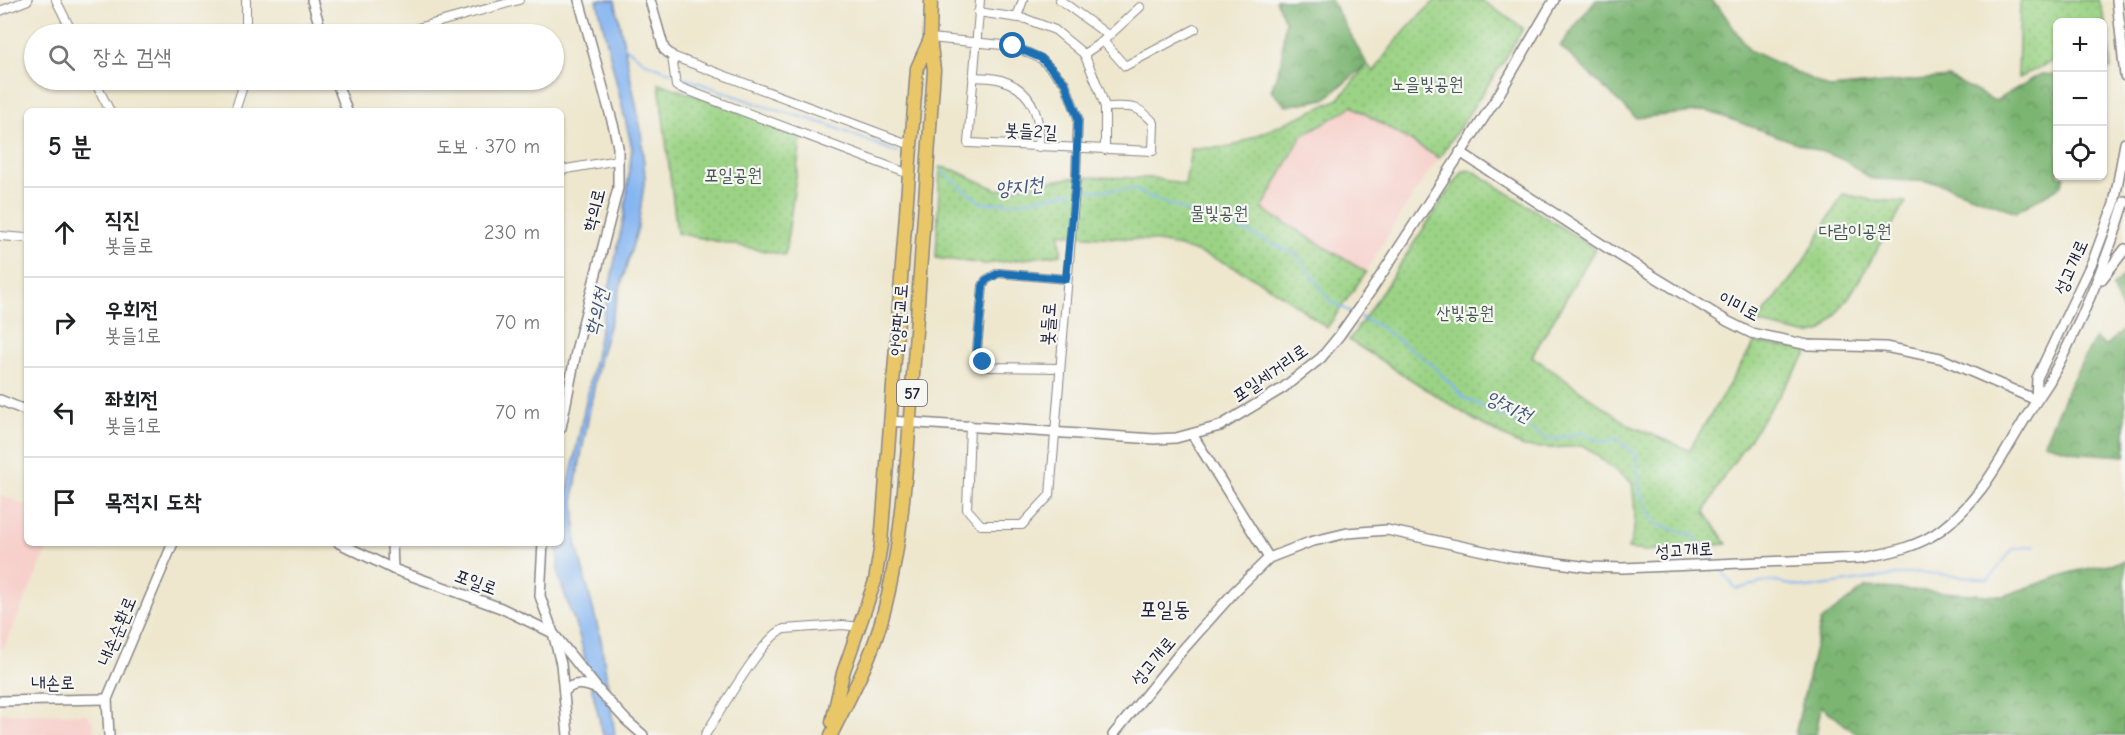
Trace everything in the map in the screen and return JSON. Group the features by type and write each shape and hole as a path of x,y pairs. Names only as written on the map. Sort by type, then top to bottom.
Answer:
{"main road":[{"name":"안양판교로","path":"830,735 857,682 878,633 891,584 910,422 934,70 930,38 931,0"},
{"name":"안양판교로","path":"830,735 843,673 875,581 886,483 917,68 930,38"}],"street":[{"path":"0,11 28,0"},
{"path":"56,0 68,24"},
{"path":"246,0 246,24"},
{"path":"312,0 319,24"},
{"path":"432,24 519,0"},
{"name":"학의로","path":"564,413 577,347 618,188 618,147 579,0"},
{"path":"650,0 664,49 672,56 911,145"},
{"name":"봇들2길","path":"980,0 968,143 1153,151 1154,123 1143,110 1130,107 1105,108"},
{"path":"1017,17 1023,0"},
{"path":"1060,0 1075,9 1105,38 1125,66 1195,29"},
{"name":"포일세거리로","path":"889,421 1154,439 1176,438 1220,426 1258,405 1321,358 1357,310 1503,88 1554,0"},
{"path":"2117,0 2125,76"},
{"path":"1084,54 1140,7"},
{"path":"978,12 1026,19 1055,30 1084,54 1100,89 1105,108 1105,150"},
{"name":"봇들로","path":"930,38 1013,46 1041,58 1065,83 1078,118 1057,432 1050,495 1022,525 981,525 967,510 970,425"},
{"path":"672,56 676,86 909,174"},
{"path":"973,76 1000,80 1016,87 1031,99 1037,118 1038,147"},
{"path":"99,90 108,108"},
{"path":"236,108 242,90"},
{"path":"340,90 346,108"},
{"name":"성고개로","path":"2036,400 2037,378 2094,258 2114,204 2125,143"},
{"name":"이미로","path":"1460,152 1609,249 1727,321 1752,333 1808,345 1886,347 1940,358 2036,400"},
{"path":"564,169 618,160"},
{"name":"성고개로","path":"1113,735 1179,654 1235,591 1269,558 1310,542 1347,533 1387,530 1511,557 1589,567 1647,569 1861,558 1888,553 1915,544 1941,531 1966,508 1988,482 2048,383 2092,293 2125,201"},
{"path":"2103,234 2125,234"},
{"path":"0,236 24,238"},
{"path":"2092,293 2125,249"},
{"path":"1060,368 987,367 977,350 983,286 986,280 999,273 1066,279"},
{"path":"0,400 24,410"},
{"path":"1192,434 1269,558"},
{"name":"내손순환로","path":"109,735 107,699 172,546"},
{"name":"포일로","path":"345,546 393,568 501,609 553,633 626,720 643,735"},
{"path":"392,546 393,568"},
{"path":"543,546 540,596 553,633 567,689 568,735"},
{"path":"705,735 776,632 784,629 860,627"},
{"path":"567,689 586,684 599,689"},
{"name":"내손로","path":"0,701 107,699"}],"shaded area":[{"path":"1352,106 1439,158 1400,215 1366,272 1261,209 1301,137 1308,131 1338,117"},
{"path":"0,495 24,505 24,546 49,546 4,648 0,649"},
{"path":"0,713 87,714 94,724 94,735 0,735"}],"green space":[{"path":"1276,0 1331,0 1367,64 1325,99 1286,106 1271,91 1281,62 1285,21"},
{"name":"물빛공원","path":"1436,0 1481,0 1523,28 1504,61 1439,158 1352,106 1301,137 1262,209 1366,272 1327,328 1267,285 1246,273 1201,253 1152,241 1060,233 1061,254 985,264 936,258 940,167 954,170 998,190 1076,177 1154,178 1185,185 1191,149 1231,147 1339,99 1367,64 1374,72 1402,34"},
{"path":"1595,0 1710,0 1719,7 1749,50 1830,88 1949,77 1995,101 2041,74 2053,75 2053,180 2063,180 2061,186 2016,212 1935,182 1872,179 1842,159 1707,111 1636,118 1560,46"},
{"path":"2020,0 2099,0 2104,18 2053,18 2053,61 2018,78"},
{"path":"2107,28 2111,69 2107,68"},
{"name":"포일공원","path":"659,83 802,133 785,255 677,233"},
{"name":"산빛공원","path":"1472,170 1595,249 1532,356 1629,425 1689,450 1755,342 1809,351 1721,481 1705,512 1727,544 1645,551 1628,549 1635,509 1632,483 1584,446 1524,447 1476,421 1349,340 1463,171"},
{"name":"다람이공원","path":"1843,194 1872,200 1906,202 1849,297 1823,331 1809,335 1756,323 1801,266"},
{"path":"2125,274 2125,315 2112,288"},
{"path":"2125,328 2125,456 2080,453 2044,443 2069,386 2095,338 2106,346"},
{"path":"2125,561 2125,735 1858,735 1821,706 1816,735 1795,735 1821,621 1866,587 2003,596 2072,572"}],"water":[{"name":"학의천","path":"597,0 615,0 641,130 645,177 638,227 600,357 574,492 576,543 601,640 615,735 603,735 580,638 558,574 558,546 564,546 564,508 624,216 632,148"}],"waterway":[{"name":"양지천","path":"623,45 646,63 672,73"},
{"name":"양지천","path":"677,75 763,106 826,124 898,153"},
{"name":"양지천","path":"943,172 981,203 1013,203 1072,192"},
{"name":"양지천","path":"1078,191 1134,189 1162,202 1245,231 1297,255 1331,302 1353,313"},
{"name":"양지천","path":"1358,316 1381,327 1431,364 1464,398 1523,425 1549,440 1582,433 1605,442 1618,439 1637,456 1640,492 1654,523 1694,536 1713,560"},
{"name":"양지천","path":"1719,567 1736,589 1770,581 1807,588 1918,572 1989,579 2013,549 2035,546"}],"district":[{"name":"포일동","path":"1165,609"}],"route":[{"path":"983,362 977,350 983,286 986,280 999,273 1066,279 1069,253 1076,177 1078,118 1065,83 1041,58 1013,46"}],"park label":[{"name":"노을빛공원","path":"1427,84"}]}
